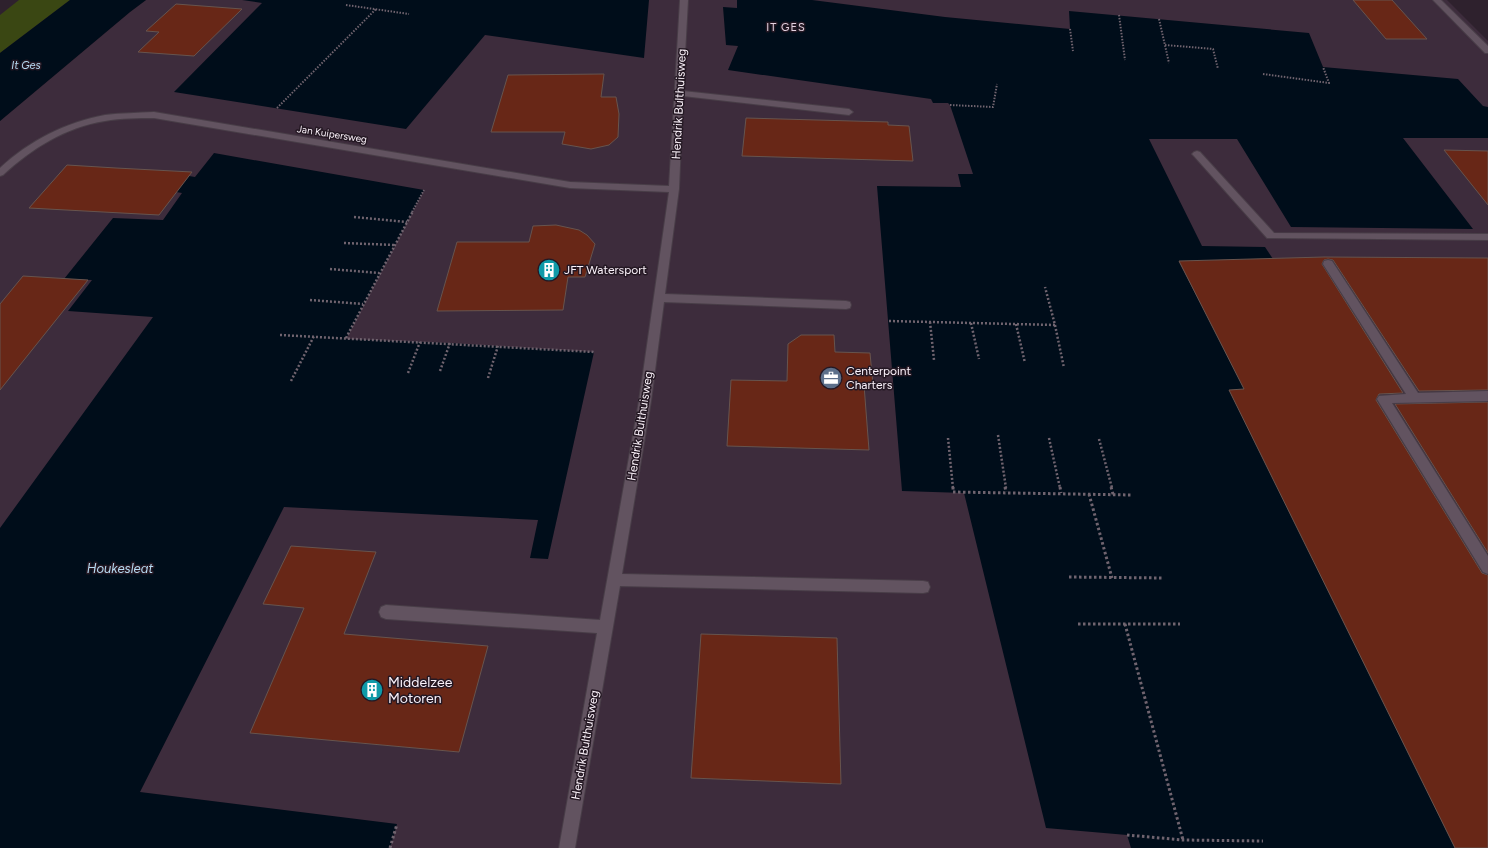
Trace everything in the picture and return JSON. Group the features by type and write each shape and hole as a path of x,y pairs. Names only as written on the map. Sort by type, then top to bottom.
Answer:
{"street":[{"name":"Hendrik Bulthuisweg","path":"567,848 645,401 674,189 684,0"},
{"path":"1438,0 1488,51"},
{"path":"679,93 850,112"},
{"name":"Jan Kuipersweg","path":"0,173 24,152 66,130 99,119 118,116 154,115 570,185 616,188 674,189"},
{"path":"1197,154 1271,236 1488,237"},
{"path":"1328,264 1415,398"},
{"path":"658,298 846,305"},
{"path":"1488,396 1382,399 1488,568"},
{"path":"613,580 924,587"},
{"path":"386,612 605,627"}],"path":[{"path":"346,5 409,14"},
{"path":"277,108 376,9"},
{"path":"1119,16 1125,60"},
{"path":"1159,20 1168,63"},
{"path":"1070,29 1073,51"},
{"path":"1165,45 1213,49 1218,70"},
{"path":"1263,74 1329,83 1323,67"},
{"path":"950,106 993,107 997,84"},
{"path":"346,339 424,190"},
{"path":"354,217 407,222"},
{"path":"344,243 394,245"},
{"path":"330,269 379,273"},
{"path":"1045,287 1064,368"},
{"path":"310,300 363,304"},
{"path":"889,321 1055,325"},
{"path":"930,322 934,360"},
{"path":"972,323 979,359"},
{"path":"1016,324 1025,363"},
{"path":"280,335 594,352"},
{"path":"291,381 314,336"},
{"path":"408,372 420,342"},
{"path":"440,371 450,343"},
{"path":"488,378 499,346"},
{"path":"998,435 1006,492"},
{"path":"948,438 953,492 1131,495"},
{"path":"1049,438 1061,493"},
{"path":"1099,439 1113,494"},
{"path":"1089,494 1112,578"},
{"path":"1069,577 1164,578"},
{"path":"1078,624 1180,624"},
{"path":"1125,624 1183,840"},
{"path":"390,848 397,824"},
{"path":"1127,835 1183,840 1263,841"}],"shaded area":[{"path":"146,0 1447,0 1488,41 1488,848 0,848 0,121"}],"green space":[{"path":"19,0 70,0 0,53 0,15"}],"water":[{"name":"It Ges","path":"70,0 146,0 0,121 0,53"},
{"path":"242,0 649,0 644,58 485,35 406,129 174,92 262,3"},
{"path":"737,0 812,0 945,17 1070,29 1069,11 1309,33 1323,67 1458,79 1483,106 1488,107 1488,138 1403,138 1473,229 1291,227 1237,139 1149,139 1202,246 1265,247 1273,259 1179,262 1242,384 1318,387 1229,390 1455,848 1131,848 1127,835 1046,828 964,493 902,491 877,186 961,187 958,174 973,174 950,105 948,103 933,103 931,99 728,70 738,46 726,45 723,7 737,8"},
{"name":"Houkesleat","path":"214,153 424,190 346,339 450,343 594,352 548,559 530,558 538,520 284,507 140,792 397,824 390,848 0,848 0,528 153,317 68,311 92,280 64,279 113,218 163,220 182,193 176,192 189,176 195,177"}],"building":[{"path":"1353,0 1392,0 1427,39 1386,39"},
{"path":"176,4 242,9 194,56 138,52 159,32 146,31"},
{"path":"604,74 601,97 616,97 619,114 618,137 609,145 591,149 562,144 565,132 491,132 508,75"},
{"path":"746,118 888,122 888,125 909,126 913,161 742,156"},
{"path":"1444,150 1488,151 1488,205"},
{"path":"67,165 192,172 159,215 29,208"},
{"path":"556,225 579,230 587,235 595,244 585,277 568,277 563,310 437,311 457,242 529,242 533,226"},
{"path":"1324,257 1488,258 1488,390 1419,391 1333,260 1324,260 1322,264 1403,393 1379,394 1376,400 1482,573 1488,575 1488,848 1455,848 1229,390 1244,389 1179,261"},
{"path":"23,276 88,280 0,390 0,304"},
{"path":"801,335 834,335 835,352 870,353 873,385 864,385 869,450 727,446 731,380 787,381 788,344"},
{"path":"1488,402 1488,553 1395,404"},
{"name":"Middelzee Motoren","path":"291,546 376,552 344,634 488,646 459,752 250,733 304,608 263,604"},
{"path":"701,634 837,638 841,784 691,778"}],"place":[{"name":"JFT Watersport","path":"549,270"},
{"name":"Centerpoint Charters","path":"831,378"},
{"name":"Middelzee Motoren","path":"372,690"}],"district":[{"name":"IT GES","path":"786,27"}]}
